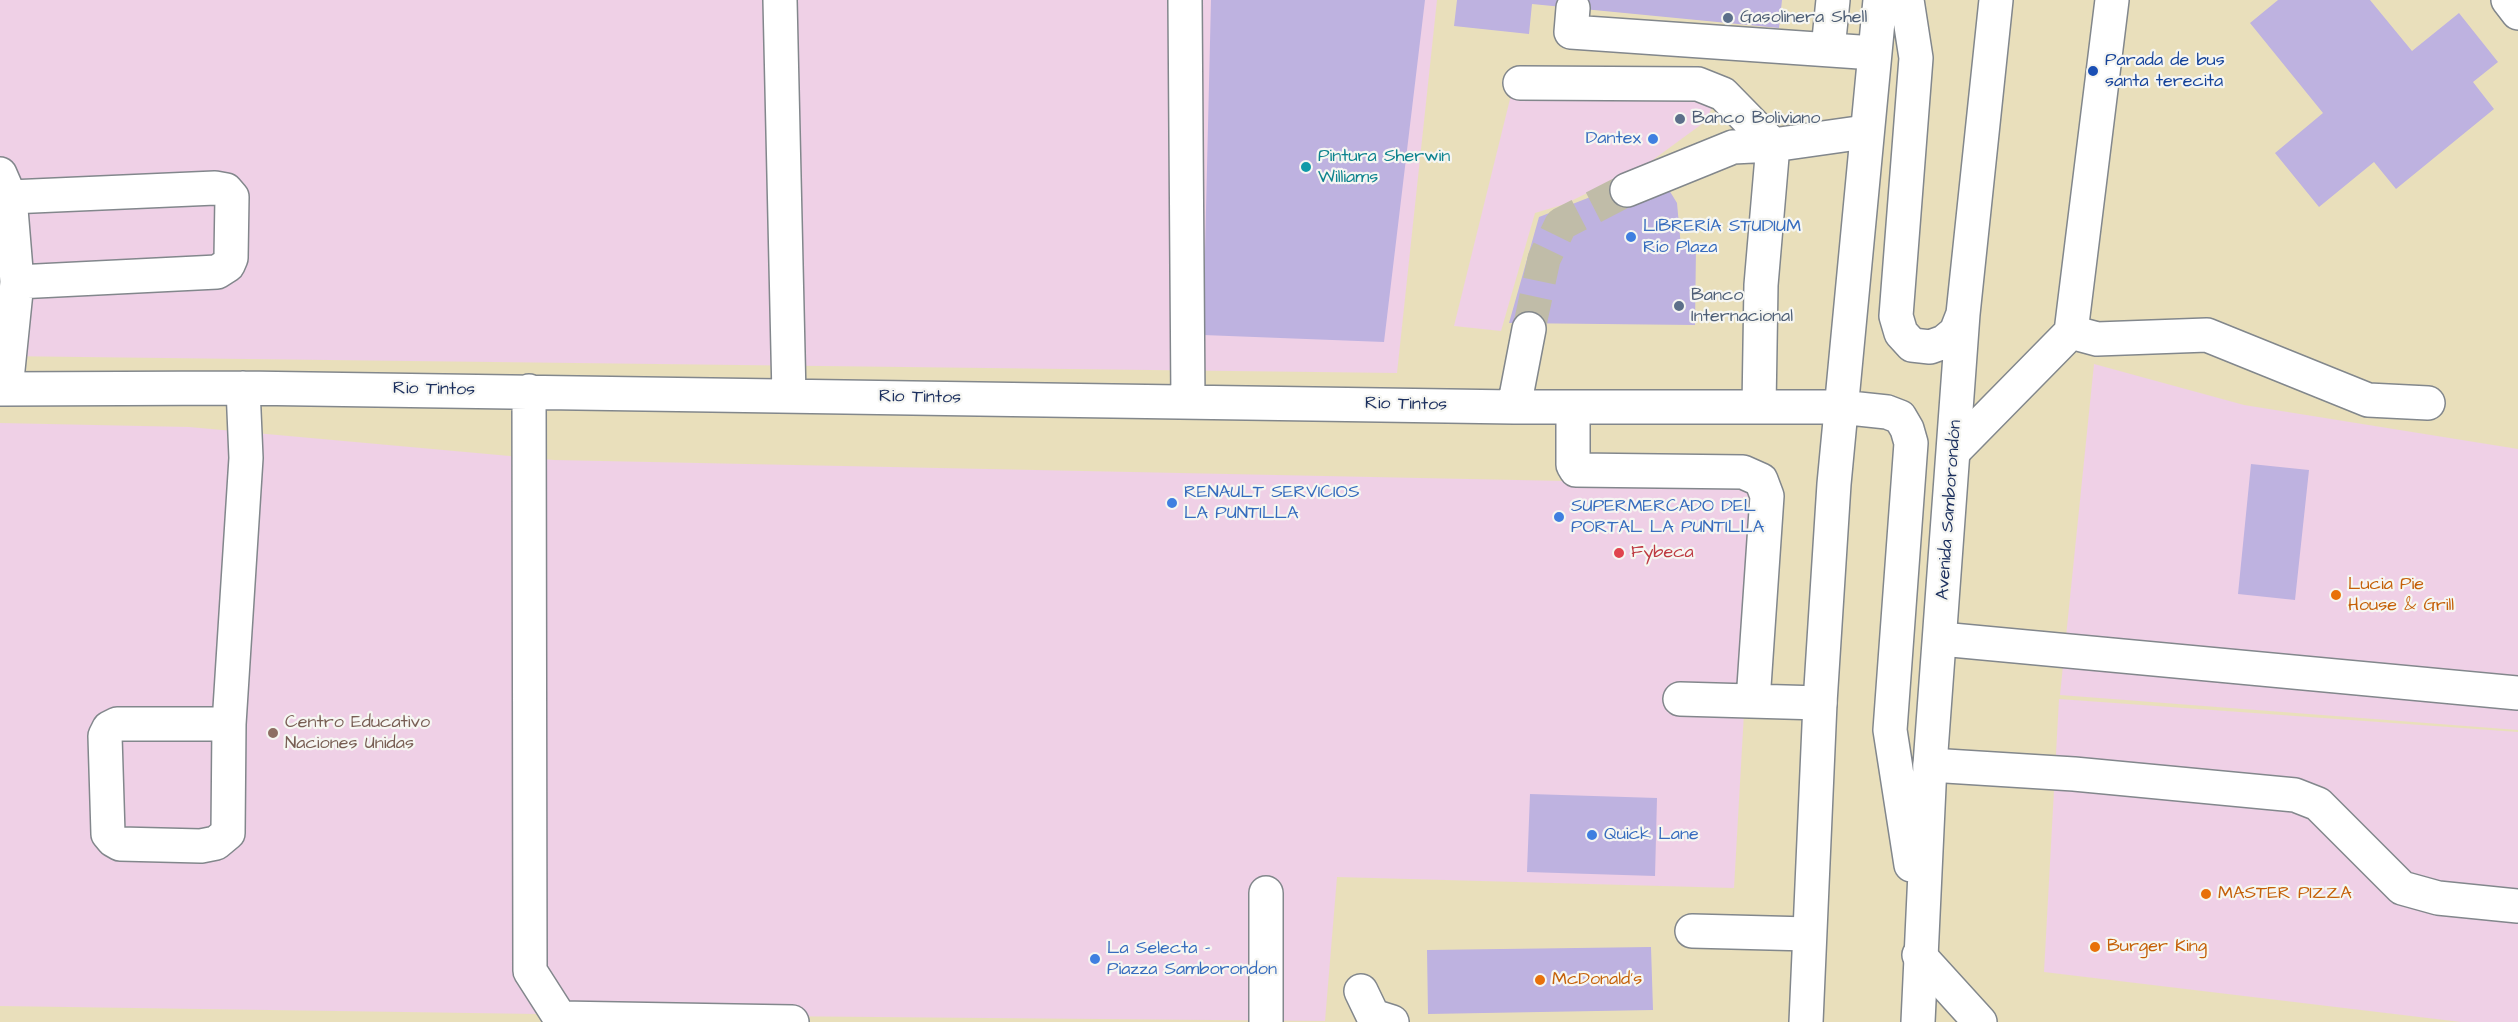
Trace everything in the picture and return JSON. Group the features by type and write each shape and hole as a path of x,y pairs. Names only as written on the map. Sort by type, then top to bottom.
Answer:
{"main road":[{"path":"780,0 789,396"},
{"path":"1185,0 1188,402"},
{"path":"1828,50 1833,0"},
{"path":"1806,1022 1820,704 1840,407 1865,132 1880,0"},
{"path":"1907,0 1916,58 1896,316 1901,333 1912,345 1930,347 1944,342 1956,332 1963,314"},
{"name":"Avenida Samborondón","path":"1918,1022 1930,765 1955,450 1963,314 1996,0"},
{"path":"1955,450 2071,332 2112,0"},
{"path":"2508,0 2518,13"},
{"path":"1573,8 1570,32 1874,53"},
{"path":"1520,83 1698,84 1723,94 1773,145 1761,285 1759,407"},
{"path":"1627,189 1733,147 1773,145 1865,132"},
{"path":"3,389 17,282 5,185 215,188 226,190 232,197 231,258 228,265 217,272 17,282"},
{"path":"1514,407 1529,328"},
{"path":"2071,332 2097,339 2207,335 2368,400 2428,403"},
{"path":"229,724 117,724 109,728 105,736 108,834 113,840 120,844 201,846 216,843 228,833 229,724 246,458 243,388"},
{"name":"Rio Tintos","path":"3,389 243,388 1514,407 1840,407 1887,412 1900,417 1908,429 1911,443 1890,730 1920,942"},
{"path":"529,391 530,971 560,1018 792,1022"},
{"path":"1573,407 1573,465 1576,470 1743,472 1761,480 1767,496 1753,701"},
{"path":"1941,639 2518,693"},
{"path":"1680,699 1820,704"},
{"path":"1930,765 2074,774 2295,795 2318,804 2402,888 2438,898 2518,906"},
{"path":"1266,893 1266,1022"},
{"path":"1692,931 1809,934"},
{"path":"1920,942 1980,1022"},
{"path":"1361,991 1373,1016 1392,1022"}],"shaded area":[{"path":"0,0 1437,0 1397,373 0,356"},
{"path":"1511,95 1716,98 1706,121 1650,162 1565,204 1535,213 1501,331 1454,326"},
{"path":"2094,364 2244,405 2518,449 2518,730 2060,695"},
{"path":"0,423 189,427 554,460 1757,485 1734,888 1337,877 1325,1021 538,1014 0,1006"},
{"path":"2059,699 2518,732 2518,1022 2461,1022 2044,972"}],"building":[{"name":"Pintura Sherwin Williams","path":"1211,0 1425,0 1384,342 1203,335"},
{"name":"Gasolinera Shell","path":"1457,0 1782,0 1779,28 1532,4 1529,34 1454,26"},
{"path":"2278,0 2370,0 2412,51 2459,13 2498,62 2473,82 2494,109 2396,189 2374,162 2319,207 2275,153 2323,113 2250,23"},
{"path":"1666,185 1677,203 1681,247 1696,247 1695,325 1509,323 1539,217 1611,189 1621,201"},
{"path":"2251,464 2309,470 2295,600 2238,594"},
{"name":"Quick Lane","path":"1530,794 1657,798 1655,876 1527,872"},
{"name":"McDonald's","path":"1651,947 1653,1010 1428,1014 1427,950"}],"tunnel":[{"path":"1529,329 1544,259 1561,224 1627,190"}],"place":[{"name":"Gasolinera Shell","path":"1728,18"},
{"name":"Parada de bus santa terecita","path":"2093,71"},
{"name":"Banco Boliviano","path":"1680,119"},
{"name":"Dantex","path":"1653,139"},
{"name":"Pintura Sherwin Williams","path":"1306,167"},
{"name":"LIBRERÍA STUDIUM Río Plaza","path":"1631,237"},
{"name":"Banco Internacional","path":"1679,306"},
{"name":"RENAULT SERVICIOS LA PUNTILLA","path":"1172,503"},
{"name":"SUPERMERCADO DEL PORTAL LA PUNTILLA","path":"1559,517"},
{"name":"Fybeca","path":"1619,553"},
{"name":"Lucia Pie House & Grill","path":"2336,595"},
{"name":"Centro Educativo Naciones Unidas","path":"273,733"},
{"name":"Quick Lane","path":"1592,835"},
{"name":"MASTER PIZZA","path":"2206,894"},
{"name":"Burger King","path":"2095,947"},
{"name":"La Selecta - Piazza Samborondon","path":"1095,959"},
{"name":"McDonald's","path":"1540,980"}]}
